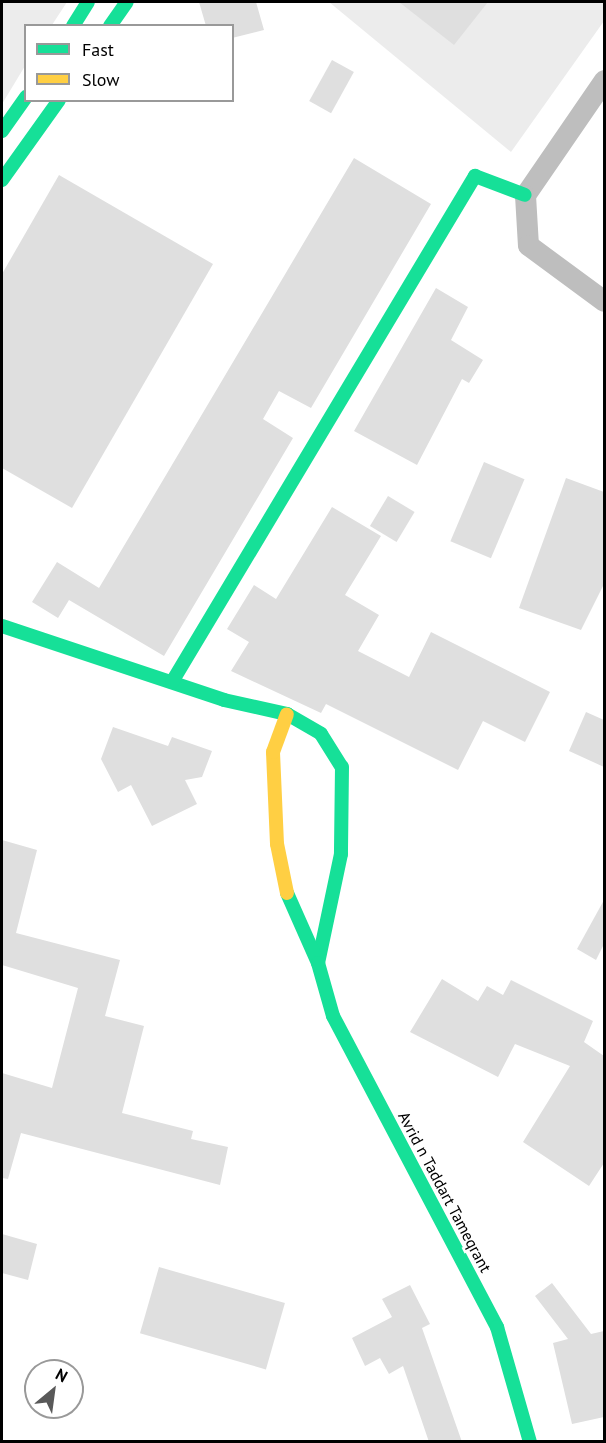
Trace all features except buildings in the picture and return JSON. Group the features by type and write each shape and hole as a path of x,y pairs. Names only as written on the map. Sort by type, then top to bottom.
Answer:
{"main road":[{"path":"74,24 88,2"},
{"path":"111,24 127,2"},
{"path":"2,131 24,100"},
{"path":"2,180 58,102"},
{"path":"172,682 475,176 525,195"},
{"path":"2,626 172,682 287,714 321,734 342,767 341,854 318,963"},
{"name":"Avrid n Taddart Tameqrant","path":"287,714 273,752 277,844 289,906 318,963 333,1016 497,1327 530,1442"}],"street":[{"path":"604,80 525,195 528,245 604,301"}],"shaded area":[{"path":"2,2 67,2 53,24 24,24 24,68 2,104"},
{"path":"329,2 604,2 604,21 511,152"}],"traffic: fast":[{"path":"74,24 88,2"},
{"path":"111,24 127,2"},
{"path":"2,131 24,100"},
{"path":"2,180 58,102"},
{"path":"172,682 475,176 525,195"},
{"path":"2,626 224,700 287,714 321,734 342,767 341,854 318,963"},
{"path":"287,893 318,963 333,1016 497,1327 530,1442"}],"traffic: slow":[{"path":"287,714 273,752 277,844 287,893"}]}
